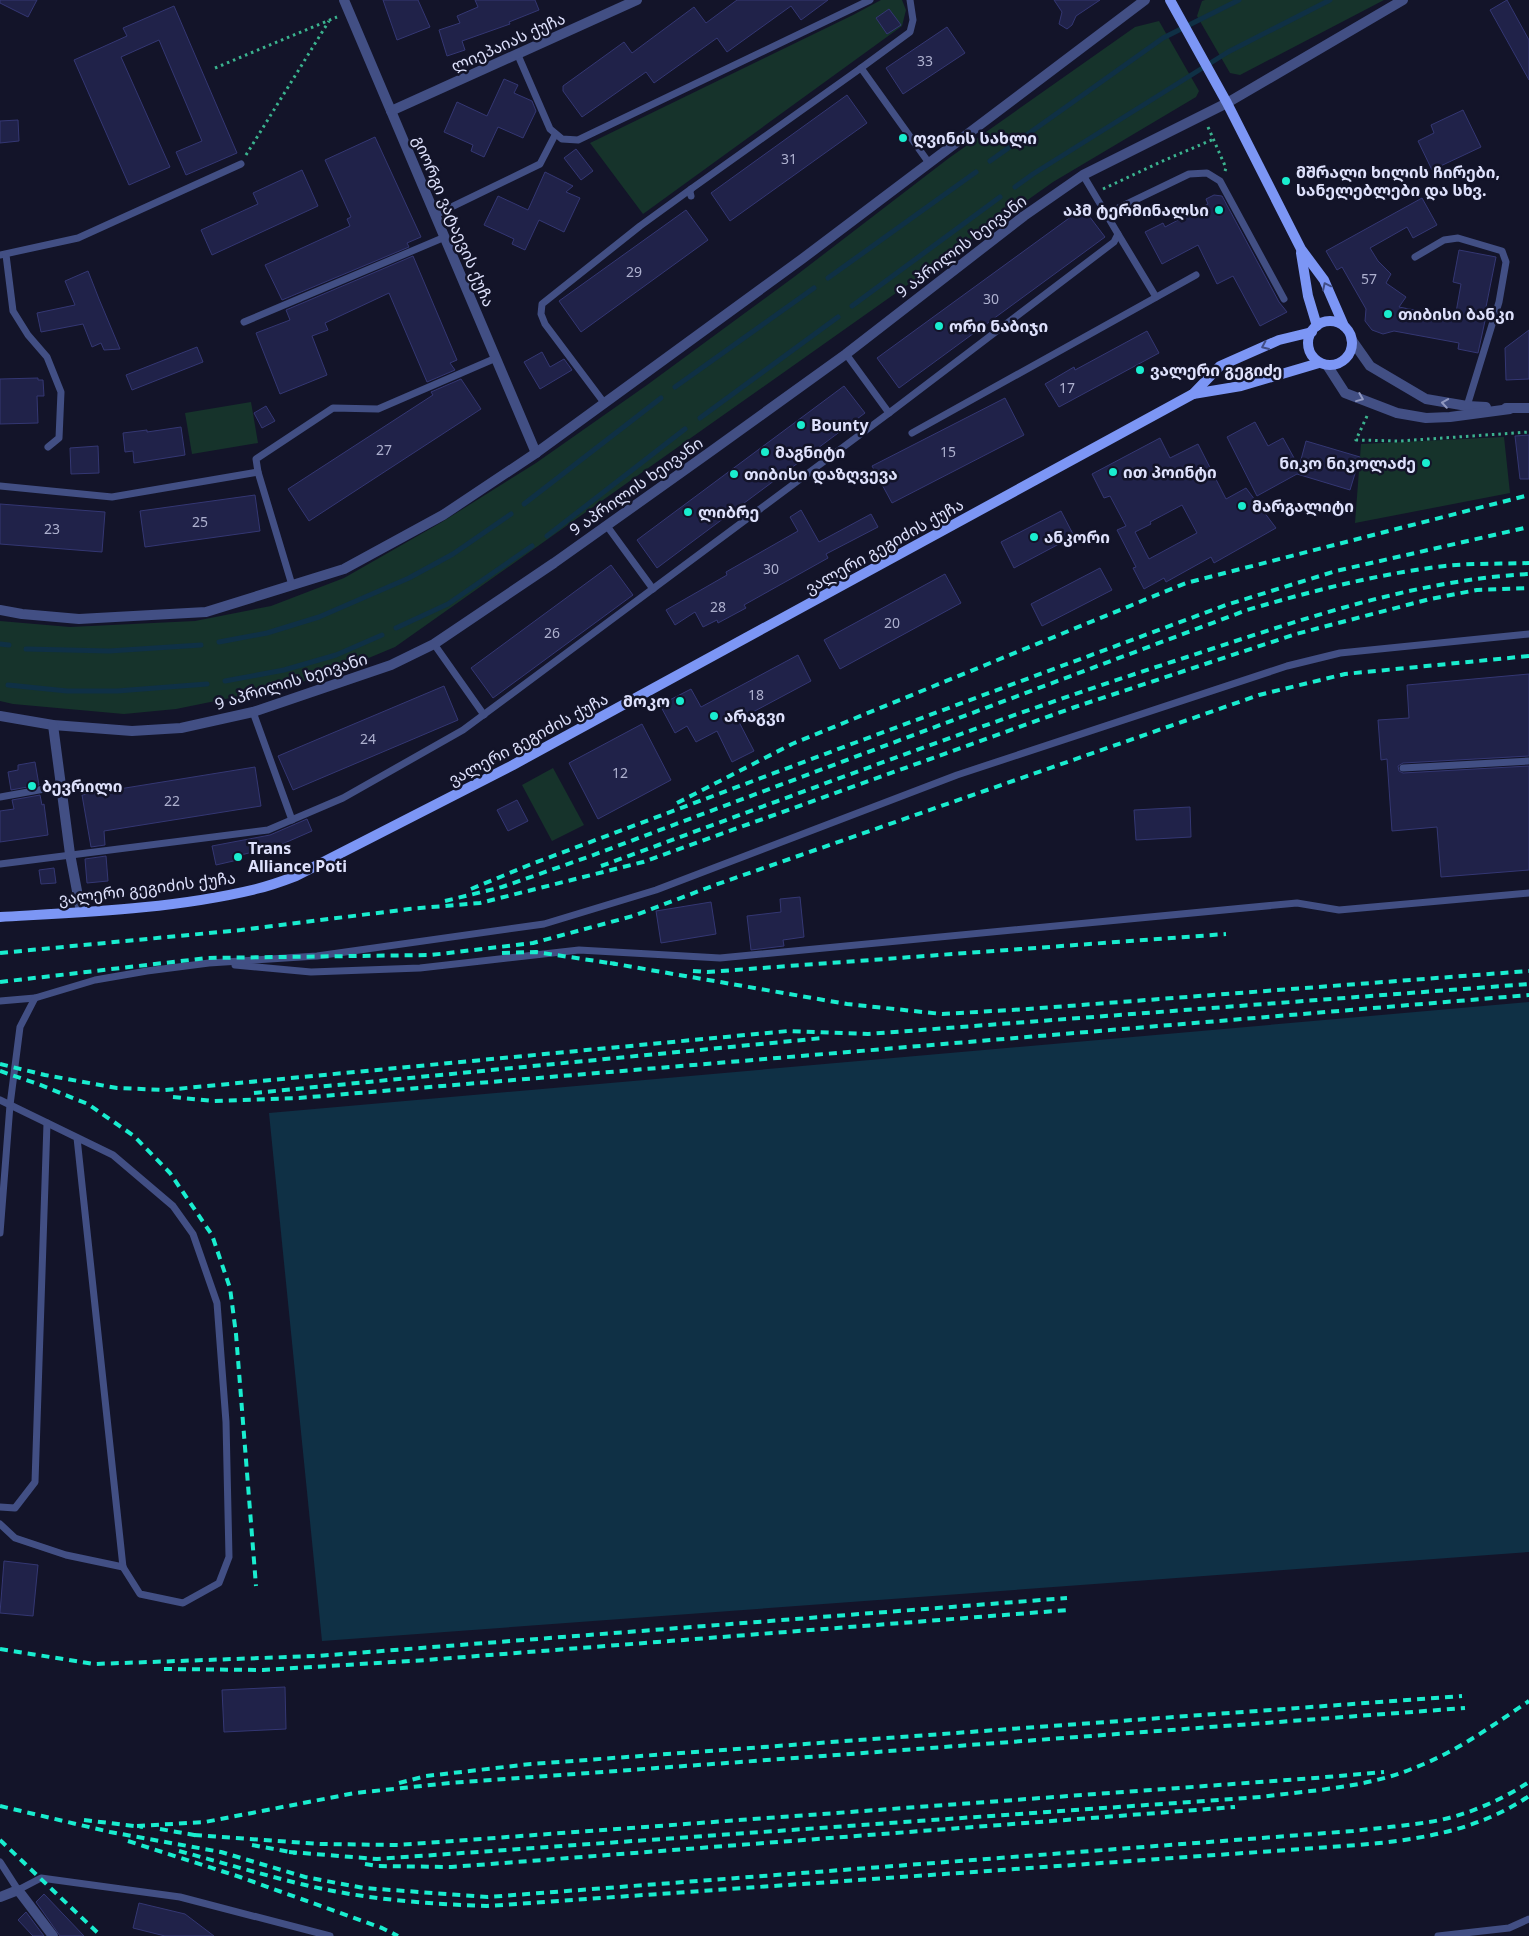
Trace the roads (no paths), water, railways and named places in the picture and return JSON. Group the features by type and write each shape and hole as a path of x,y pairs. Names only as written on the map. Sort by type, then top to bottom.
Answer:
{"street":[{"name":"გიორგი ვატაევის ქუჩა","path":"344,0 536,453"},
{"name":"ლიეპაიას ქუჩა","path":"392,111 637,0"},
{"path":"0,610 79,619 206,612 344,569 435,520 536,453 929,163 1145,0"},
{"name":"9 აპრილის ხეივანი","path":"0,716 53,725 132,730 181,728 253,712 391,665 434,644 607,526 846,354 1024,216 1083,175 1227,103 1403,0"},
{"path":"1170,1 1227,103 1301,249 1324,280 1344,326 1370,366 1426,400 1467,406 1510,409"},
{"path":"1301,249 1314,329 1308,345 1310,352 1323,364 1345,393 1397,413 1426,418 1529,408"},
{"path":"1314,329 1330,322 1344,326"},
{"name":"ვალერი გეგიძის ქუჩა","path":"0,918 216,898 258,889 296,876 513,765 1193,394 1220,366 1278,340 1314,329"},
{"path":"1323,364 1336,365 1343,361 1349,355 1352,339"},
{"name":"ვალერი გეგიძის ქუჩა","path":"1193,394 1241,386 1323,364"},
{"path":"53,725 70,854 81,912"},
{"path":"0,1898 18,1890 53,1936"}],"lane":[{"path":"517,53 550,129 562,139 578,140 870,0"},
{"path":"604,404 545,324 541,314 542,304 640,226 691,193 910,32 913,20 910,0"},
{"path":"861,68 929,163"},
{"path":"435,215 540,164 555,135"},
{"path":"48,447 58,438 61,392 47,357 28,336 13,311 3,255 78,238 240,164"},
{"path":"1106,214 1189,174 1207,173 1220,181 1284,299"},
{"path":"1083,175 1156,297"},
{"path":"0,864 268,830 343,798 463,730 484,715 889,413 1114,242 1118,234"},
{"path":"244,322 445,237"},
{"path":"1415,257 1444,240 1458,238 1502,252 1505,256 1506,262 1499,302 1467,406"},
{"path":"912,432 1196,275"},
{"path":"846,354 889,413"},
{"path":"292,585 258,472 256,459 333,408 378,410 496,358"},
{"path":"0,486 112,497 258,472"},
{"path":"607,526 653,589"},
{"path":"0,1000 35,998 95,980 209,963 317,956 544,924 656,890 957,775 1287,666 1340,653 1529,634"},
{"path":"434,644 484,715"},
{"path":"253,712 292,820"},
{"path":"1403,768 1529,762"},
{"path":"0,797 61,786"},
{"path":"209,963 311,972 420,968 579,950 720,958 1297,903 1339,910 1529,894"},
{"path":"0,1233 10,1105 20,1027 35,998"},
{"path":"0,1100 113,1155 173,1206 193,1234 218,1302 226,1422 229,1557 218,1583 183,1603 140,1594 123,1567 77,1138"},
{"path":"0,1506 15,1508 35,1482 47,1123"},
{"path":"0,1524 15,1538 66,1555 123,1567"},
{"path":"0,1862 18,1890 41,1878 180,1897 330,1936"},
{"path":"1438,1936 1510,1928 1529,1920"}],"water":[{"path":"1529,1002 1529,1552 322,1641 269,1113"}],"waterway":[{"path":"990,161 1163,38 1239,0"},
{"path":"1015,187 1228,52 1330,0"},
{"path":"828,278 976,172"},
{"path":"852,306 1000,197"},
{"path":"675,387 814,288"},
{"path":"700,418 838,317"},
{"path":"524,504 661,398"},
{"path":"547,536 685,429"},
{"path":"219,642 267,633 319,617 409,578 453,554 511,514"},
{"path":"396,628 448,604 532,546"},
{"path":"225,681 284,670 336,655 382,635"},
{"path":"0,644 9,645"},
{"path":"26,649 109,651 201,645"},
{"path":"8,685 67,691 117,691 207,684"}],"railway":[{"path":"677,803 792,744 1186,583 1529,495"},
{"path":"471,889 529,865 1226,605 1336,571 1529,527"},
{"path":"445,901 502,887 588,857 1247,610 1370,578 1420,569 1455,565 1529,563"},
{"path":"601,866 1040,706 1313,616 1399,593 1442,584 1529,574"},
{"path":"0,953 241,930 409,909 480,903 643,862 1075,707 1296,634 1430,599 1477,590 1529,588"},
{"path":"0,982 207,958 431,955 533,943 633,916 715,885 1259,695 1345,674 1529,656"},
{"path":"693,971 707,972 1226,934"},
{"path":"502,953 536,952 616,964"},
{"path":"610,963 847,1004 942,1014 1529,971"},
{"path":"0,1064 45,1075 117,1088 165,1090 788,1031 868,1034 1529,984"},
{"path":"173,1097 213,1101 299,1098 1529,995"},
{"path":"254,1093 823,1038"},
{"path":"0,1071 88,1104 134,1136 170,1173 212,1235 230,1288 236,1334 256,1586"},
{"path":"0,1649 94,1664 317,1656 1067,1598"},
{"path":"164,1669 263,1670 426,1660 1068,1610"},
{"path":"399,1783 426,1776 531,1764 1462,1696"},
{"path":"289,1852 377,1859 1261,1797 1319,1790 1377,1780 1429,1762 1473,1738 1529,1701"},
{"path":"137,1826 205,1822 355,1793 450,1783 1465,1708"},
{"path":"194,1835 321,1844 398,1845 1384,1772"},
{"path":"0,1806 110,1832 221,1852 305,1877 364,1888 488,1897 1391,1827 1442,1820 1468,1812 1494,1802 1529,1782"},
{"path":"179,1851 324,1889 370,1897 417,1902 487,1906 1371,1844 1399,1841 1453,1830 1479,1822 1529,1796"},
{"path":"365,1864 377,1866 451,1867 1235,1807"},
{"path":"84,1820 143,1827"},
{"path":"160,1829 200,1836"},
{"path":"0,1840 101,1936"},
{"path":"128,1841 240,1877 382,1928 398,1936"},
{"path":"252,1845 296,1853"}],"place":[{"name":"ღვინის სახლი","path":"903,138"},
{"name":"მშრალი ხილის ჩირები, სანელებლები და სხვ.","path":"1286,181"},
{"name":"აპმ ტერმინალსი","path":"1219,210"},
{"name":"თიბისი ბანკი","path":"1388,314"},
{"name":"ორი ნაბიჯი","path":"939,326"},
{"name":"ვალერი გეგიძე","path":"1140,370"},
{"name":"Bounty","path":"801,425"},
{"name":"მაგნიტი","path":"765,452"},
{"name":"ნიკო ნიკოლაძე","path":"1426,463"},
{"name":"ით პოინტი","path":"1113,472"},
{"name":"თიბისი დაზღვევა","path":"734,474"},
{"name":"მარგალიტი","path":"1242,506"},
{"name":"ლიბრე","path":"688,512"},
{"name":"ანკორი","path":"1034,537"},
{"name":"მოკო","path":"680,701"},
{"name":"არაგვი","path":"714,716"},
{"name":"ბევრილი","path":"32,786"},
{"name":"Trans Alliance Poti","path":"238,857"}]}
